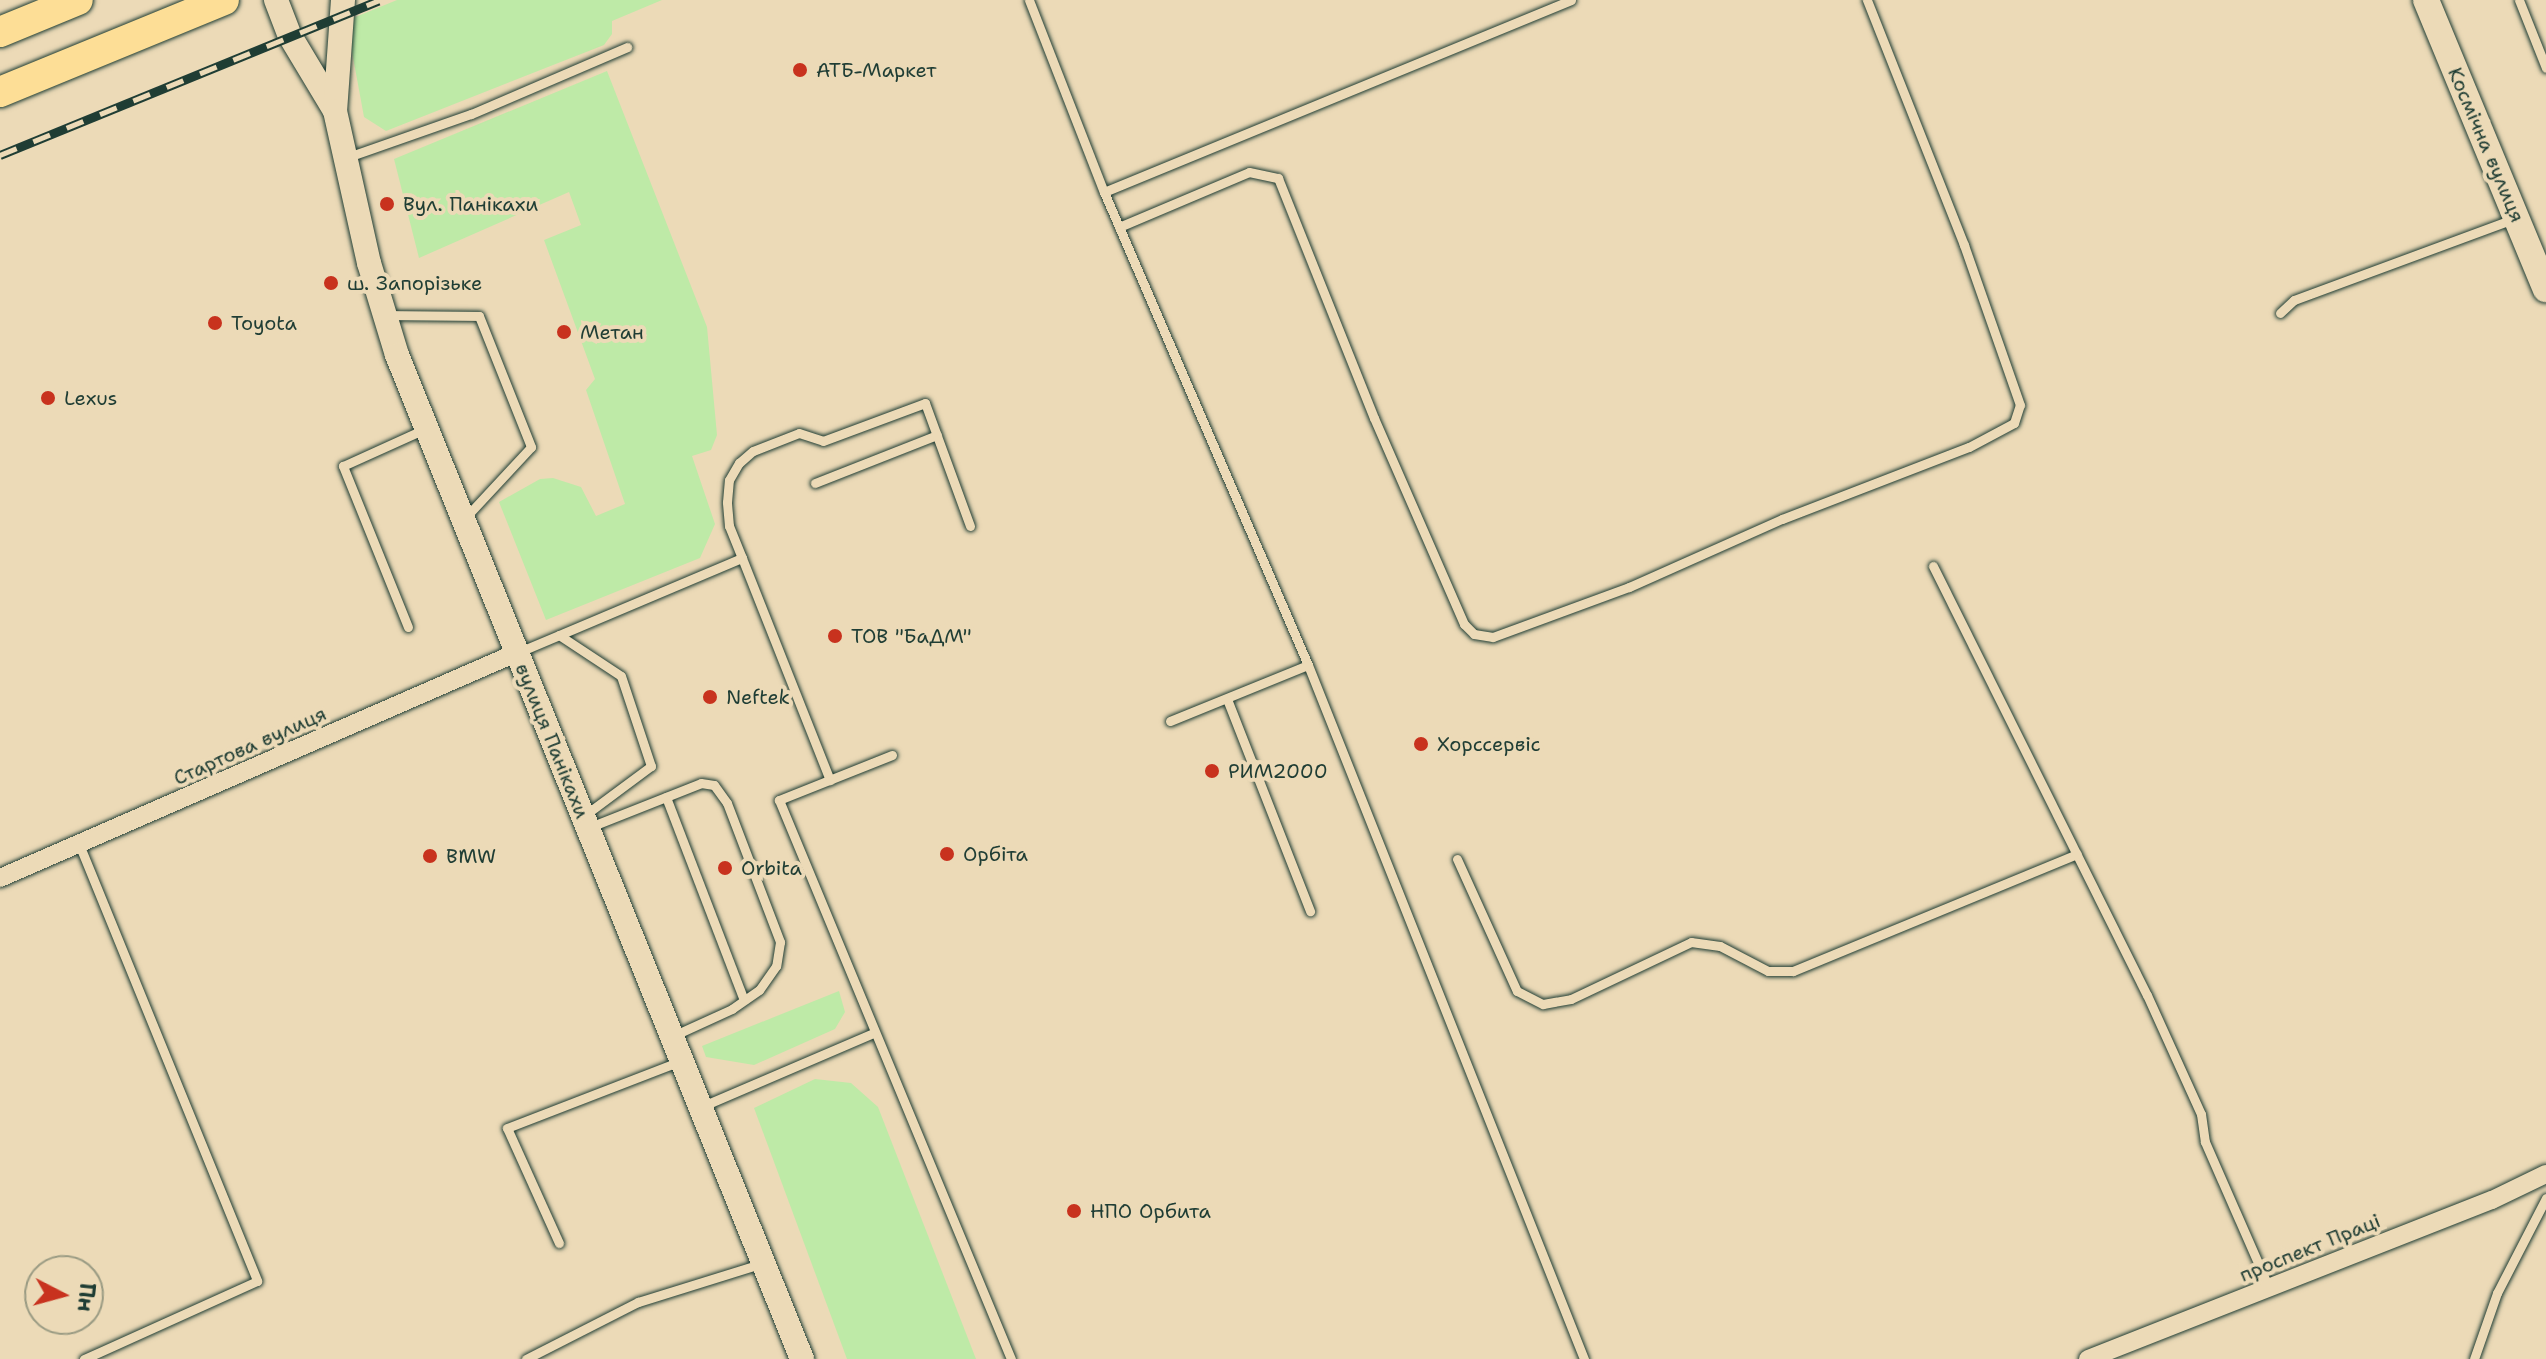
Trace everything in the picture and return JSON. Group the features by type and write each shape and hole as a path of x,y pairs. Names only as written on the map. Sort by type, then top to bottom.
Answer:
{"main road":[{"path":"0,32 78,0"},
{"path":"0,92 224,0"},
{"name":"Космічна вулиця","path":"2426,0 2546,289"}],"street":[{"name":"вулиця Панікахи","path":"276,0 290,36 335,111"},
{"name":"вулиця Панікахи","path":"343,0 335,111 384,315 425,429 802,1359"},
{"name":"Стартова вулиця","path":"0,878 516,653"},
{"name":"проспект Праці","path":"2088,1359 2546,1174"}],"lane":[{"path":"1029,0 1104,192 1308,665 1584,1359"},
{"path":"1104,192 1571,0"},
{"path":"1119,227 1249,172 1278,178 1374,418 1464,624 1474,634 1493,637 1629,587 1782,519 1969,447 2014,423 2020,405 1867,0"},
{"path":"2519,0 2546,68"},
{"path":"345,158 471,114 627,47"},
{"path":"2280,313 2294,300 2516,217"},
{"path":"384,315 479,316 531,447 462,521"},
{"path":"830,780 729,526 729,480 753,451 799,433 823,441 925,403 970,526"},
{"path":"408,627 343,466 425,429"},
{"path":"815,483 937,435"},
{"path":"516,653 742,558"},
{"path":"1933,566 2077,854 2201,1114 2205,1142 2269,1288"},
{"path":"559,635 621,676 651,766 585,823"},
{"path":"1170,721 1308,665"},
{"path":"1227,699 1310,911"},
{"path":"892,755 779,800 873,1033 1011,1359"},
{"path":"585,823 701,783 714,785 727,803 780,942 776,966 744,1000 671,1037"},
{"path":"666,797 744,1000"},
{"path":"79,844 257,1281 84,1359"},
{"path":"1457,859 1517,991 1543,1004 1571,999 1691,942 1720,946 1768,971 1793,971 2077,854"},
{"path":"700,1108 873,1033"},
{"path":"559,1243 507,1128 681,1061"},
{"path":"2474,1359 2497,1293 2546,1198"},
{"path":"526,1359 638,1302 763,1263"}],"green space":[{"path":"397,0 662,0 612,21 612,34 604,45 386,131 364,117 350,41 353,18"},
{"path":"607,71 707,327 717,435 711,450 692,456 715,524 700,558 546,620 499,502 540,479 553,478 581,487 596,516 625,504 586,390 595,379 544,240 581,225 569,192 419,258 394,159"},
{"path":"839,991 845,1012 835,1029 754,1065 706,1057 702,1046"},
{"path":"815,1079 851,1083 878,1107 976,1359 847,1359 754,1108"}],"railway":[{"path":"0,155 379,0"}],"place":[{"name":"АТБ-Маркет","path":"800,70"},
{"name":"Вул. Панікахи","path":"387,204"},
{"name":"ш. Запорізьке","path":"331,283"},
{"name":"Toyota","path":"215,323"},
{"name":"Метан","path":"564,332"},
{"name":"Lexus","path":"48,398"},
{"name":"ТОВ \"БаДМ\"","path":"835,636"},
{"name":"Neftek","path":"710,697"},
{"name":"Хорссервіс","path":"1421,744"},
{"name":"РИМ2000","path":"1212,771"},
{"name":"Орбіта","path":"947,854"},
{"name":"BMW","path":"430,856"},
{"name":"Orbita","path":"725,868"},
{"name":"НПО Орбита","path":"1074,1211"}]}
